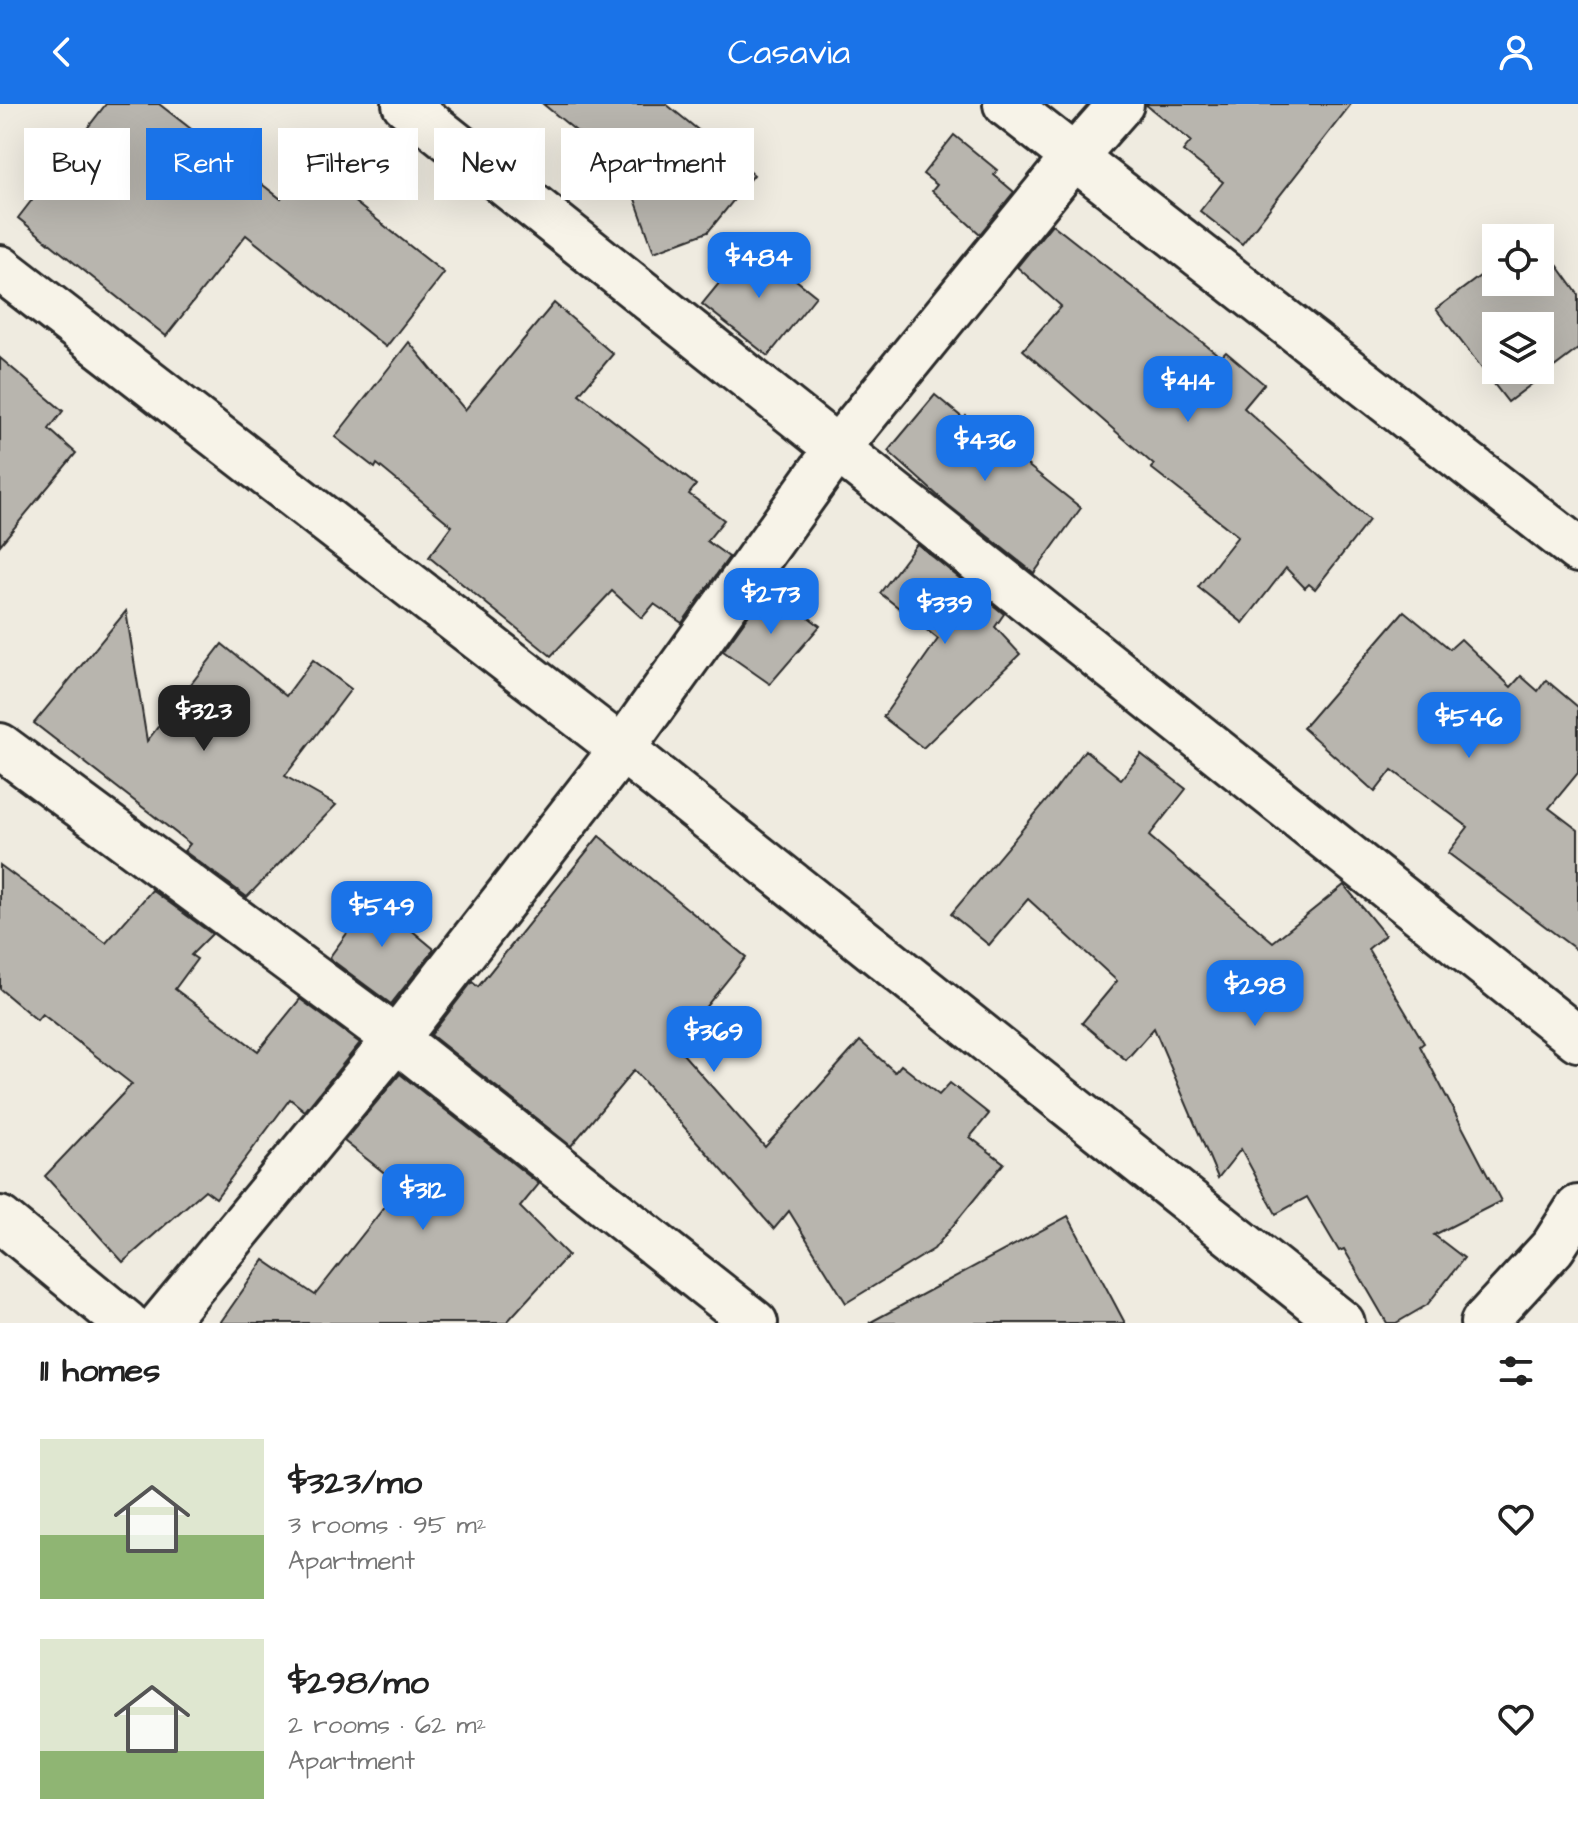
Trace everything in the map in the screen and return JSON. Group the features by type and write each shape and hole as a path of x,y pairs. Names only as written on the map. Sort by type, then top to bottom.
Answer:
{"street":[{"path":"405,104 1578,1039"},
{"path":"1006,104 1578,550"},
{"path":"162,1323 396,1039 622,749 837,449 1075,156 1121,104"},
{"path":"0,268 622,749 1342,1323"},
{"path":"0,746 396,1039 755,1323"},
{"path":"1483,1323 1553,1247 1578,1208"},
{"path":"0,1219 126,1323"}],"building":[{"path":"106,104 159,104 190,128 146,128 146,200 262,200 262,184 278,200 352,200 444,273 386,347 246,235 166,336 18,218 32,200 130,200 130,128 87,128"},
{"path":"543,104 666,104 696,128 572,128"},
{"path":"1145,104 1351,104 1242,244 1200,211 1223,182 1183,151 1191,141"},
{"path":"954,135 997,170 994,175 1014,192 980,234 932,191 937,185 923,174"},
{"path":"635,200 734,200 708,232 654,252"},
{"path":"1052,224 1221,357 1226,352 1264,384 1244,408 1369,520 1315,589 1309,584 1305,588 1286,568 1243,623 1198,587 1238,536 1151,468 1154,465 1023,350 1061,306 1017,267"},
{"path":"751,244 816,296 768,356 702,304"},
{"path":"1554,261 1578,294 1578,349 1554,367 1554,312 1482,312 1482,368 1436,309 1482,274 1482,296 1554,296"},
{"path":"554,303 613,354 579,394 696,485 689,494 724,520 707,541 729,557 682,623 654,604 642,618 612,591 551,656 429,557 452,526 377,464 375,468 335,437 409,342 465,410"},
{"path":"0,358 63,411 49,429 76,453 0,545"},
{"path":"1494,384 1532,384 1508,402"},
{"path":"935,395 1081,508 1034,573 947,504 888,451"},
{"path":"917,544 1004,614 995,627 1020,654 923,748 883,717 938,639 880,593"},
{"path":"769,587 820,626 770,684 723,651"},
{"path":"126,611 147,741 222,644 286,696 313,660 351,689 285,776 336,805 247,897 184,851 190,844 34,723"},
{"path":"1404,611 1450,649 1461,639 1511,687 1521,676 1538,691 1546,680 1578,707 1578,773 1549,808 1578,830 1578,951 1448,853 1468,827 1392,770 1375,792 1303,728"},
{"path":"1085,750 1121,779 1141,754 1186,789 1149,836 1273,942 1344,885 1385,935 1368,949 1424,1043 1420,1046 1501,1201 1434,1235 1464,1258 1427,1305 1396,1323 1387,1323 1344,1249 1339,1251 1307,1197 1276,1214 1241,1149 1218,1178 1154,1028 1126,1060 1082,1023 1117,981 1028,899 989,945 951,914"},
{"path":"599,836 746,957 675,1045 765,1147 860,1041 895,1072 901,1065 939,1095 950,1083 989,1114 970,1137 1004,1163 934,1249 846,1303 789,1211 774,1229 634,1070 571,1146 431,1035 472,982 478,987"},
{"path":"0,865 106,943 152,890 212,934 191,955 197,959 175,989 258,1051 300,999 360,1043 305,1111 290,1099 216,1198 205,1190 123,1262 45,1176 132,1084 42,1014 37,1020 0,989"},
{"path":"377,892 415,919 409,928 434,949 391,1004 329,958"},
{"path":"400,1074 539,1184 520,1207 568,1255 506,1323 220,1323 264,1260 315,1295 401,1186 344,1141"},
{"path":"1068,1216 1125,1323 869,1323"}]}
